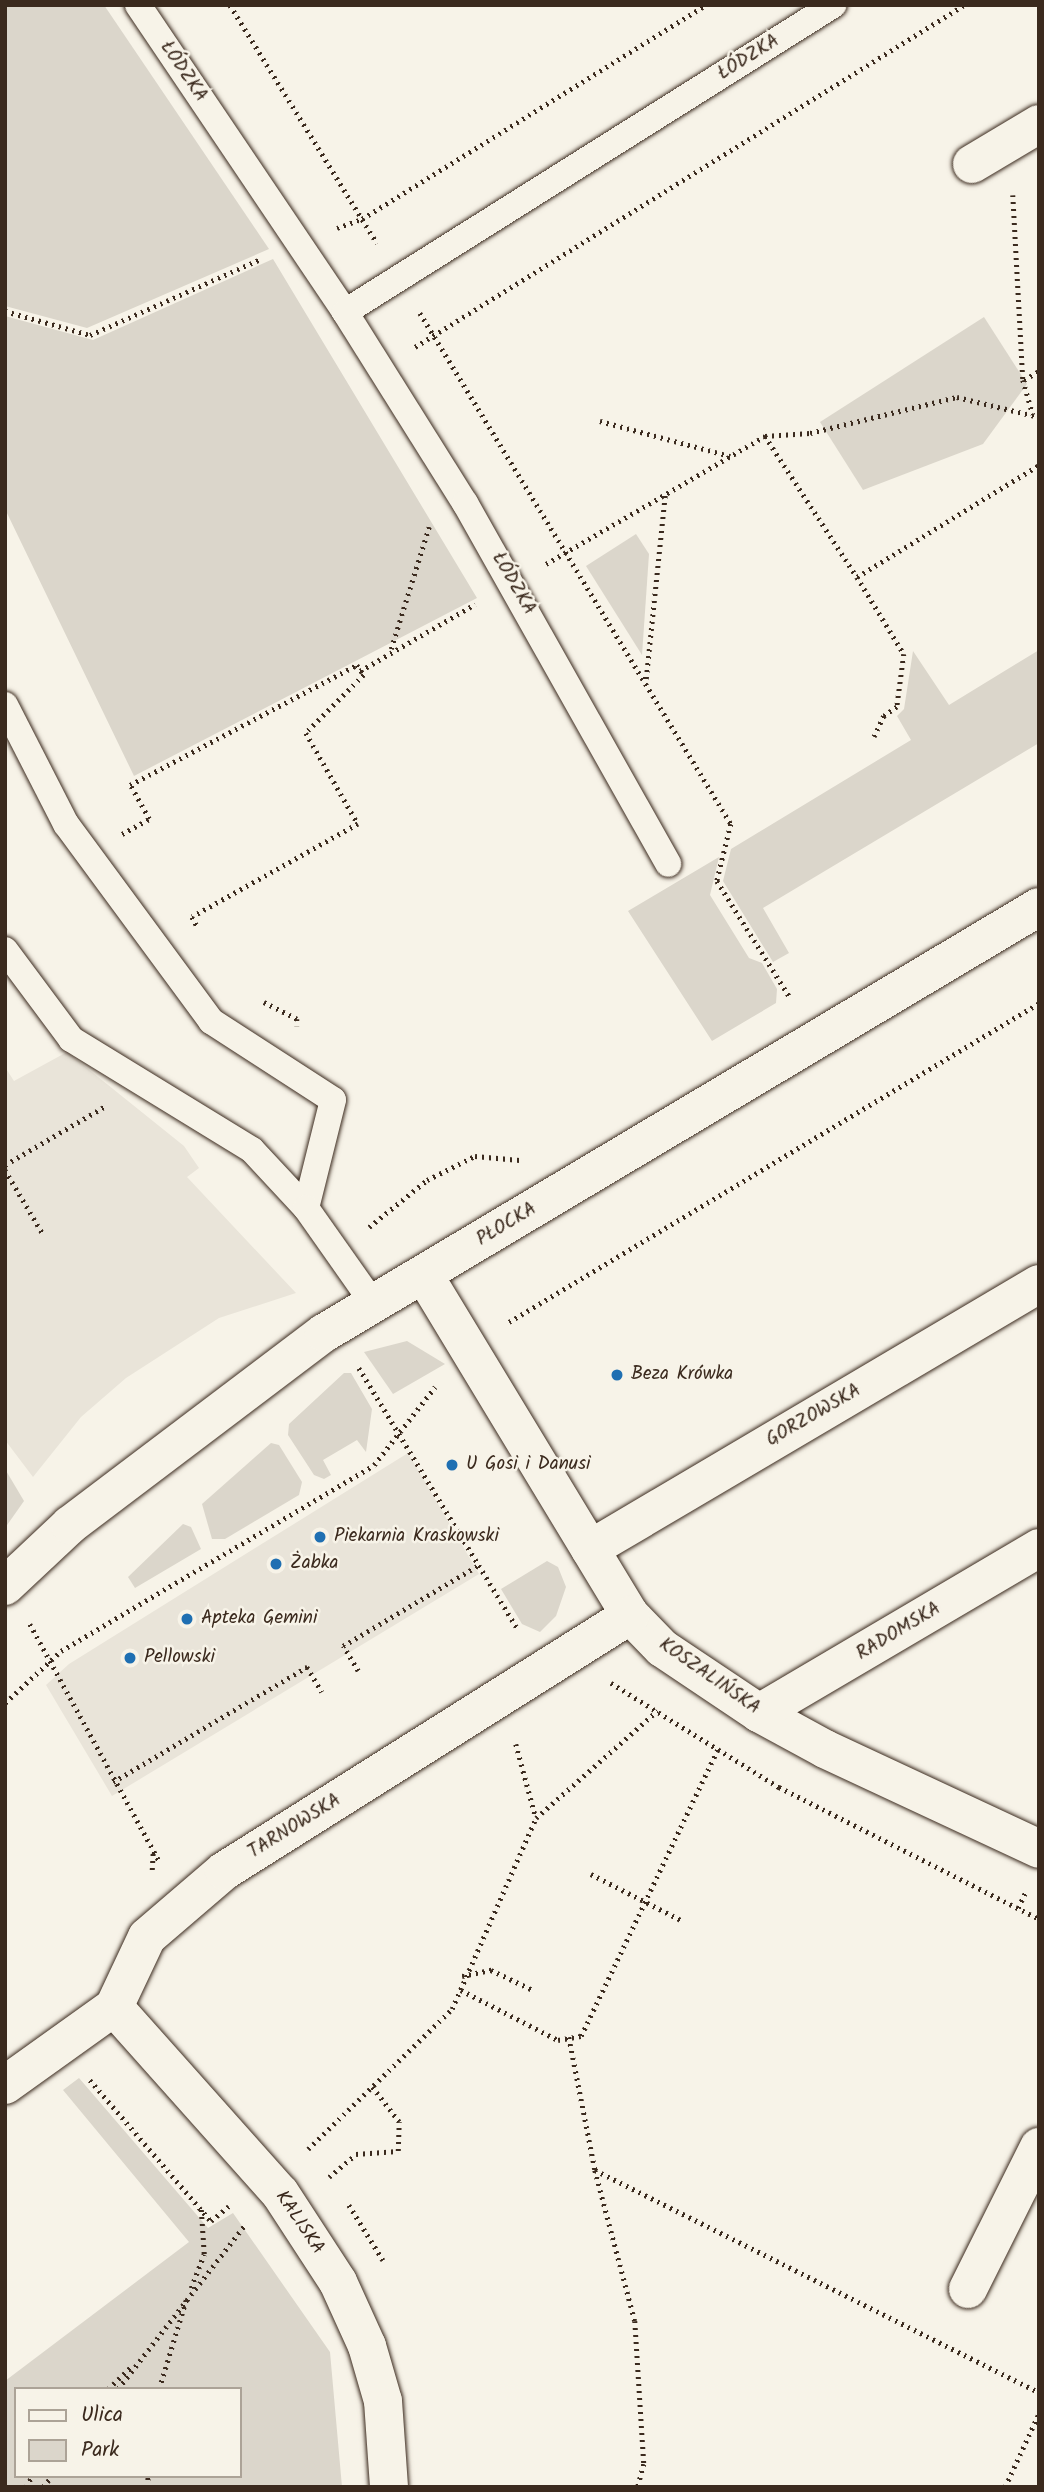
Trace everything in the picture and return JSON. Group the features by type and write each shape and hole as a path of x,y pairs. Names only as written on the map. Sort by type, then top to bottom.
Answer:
{"street":[{"path":"988,155 1039,124"},
{"name":"PŁOCKA","path":"6,1585 70,1525 292,1357 373,1303 1039,907"},
{"name":"KOSZALIŃSKA","path":"424,1275 630,1615 663,1648 759,1713 1039,1849"},
{"name":"GORZOWSKA","path":"590,1549 1039,1283"},
{"name":"RADOMSKA","path":"759,1713 1039,1548"},
{"name":"TARNOWSKA","path":"5,2085 114,2007 147,1937 224,1871 630,1615"},
{"name":"KALISKA","path":"114,2007 280,2193 338,2282 367,2346 383,2401 389,2487"},
{"path":"968,2289 1039,2147"}],"lane":[{"name":"ŁÓDZKA","path":"138,5 345,312 445,471 513,583 668,864"},
{"name":"ŁÓDZKA","path":"345,312 833,5"},
{"path":"5,705 66,824 211,1021 333,1100 306,1208"},
{"path":"5,950 71,1039 252,1150 306,1208 373,1303"}],"path":[{"path":"230,5 568,550 731,824 717,881 797,1009"},
{"path":"362,219 706,5"},
{"path":"381,368 964,5"},
{"path":"988,155 1019,251 1023,380 1036,416"},
{"path":"5,311 90,335 298,243"},
{"path":"1023,380 1039,371"},
{"path":"360,671 391,650 513,583 765,436 810,433 957,397 1036,416"},
{"path":"600,421 731,456"},
{"path":"765,436 904,654 897,707 884,716 874,737"},
{"path":"857,577 1039,465"},
{"path":"391,650 445,471"},
{"path":"646,680 665,494"},
{"path":"87,852 149,819 130,785 357,665 364,675 306,733 358,824 192,917 204,938"},
{"path":"505,1325 1039,1003"},
{"path":"43,1234 5,1167 83,1119"},
{"path":"352,1357 400,1431 518,1631 529,1635"},
{"path":"5,1703 50,1661 374,1465 438,1382"},
{"path":"358,1671 343,1646 480,1565"},
{"path":"6,1585 50,1661 113,1782 184,1905"},
{"path":"113,1782 307,1667 322,1692"},
{"path":"604,1679 779,1787 1039,1919"},
{"path":"502,1696 536,1818"},
{"path":"308,2149 452,2009 461,1990 462,1976 536,1818 657,1711"},
{"path":"461,1990 558,2040 581,2036 718,1749"},
{"path":"591,1874 681,1920"},
{"path":"462,1976 491,1970 533,1990"},
{"path":"569,2037 595,2170 635,2321 644,2464 638,2487"},
{"path":"60,2045 201,2209 204,2254 188,2294 160,2387"},
{"path":"329,2177 356,2154 398,2151 399,2122 372,2087"},
{"path":"300,2141 313,2156"},
{"path":"595,2170 1039,2392"},
{"path":"120,2387 188,2294 247,2223"},
{"path":"110,2387 144,2355"},
{"path":"1005,2487 1039,2413"}],"shaded area":[{"path":"67,1052 184,1146 199,1168 187,1177 296,1293 219,1318 126,1378 81,1417 33,1477 5,1440 5,1067 14,1081"},
{"path":"408,1453 479,1574 112,1796 46,1685 69,1664"}],"green space":[{"path":"5,5 104,5 269,249 87,328 5,306"},
{"path":"273,259 477,598 134,776 5,509 5,316 93,340"},
{"path":"984,317 1027,384 983,444 863,490 820,422"},
{"path":"636,534 649,554 642,655 586,566"},
{"path":"1039,650 1039,743 763,908 789,953 773,962 723,881 731,849 911,740 897,716 904,709 913,651 949,705"},
{"path":"719,857 710,895 749,958 762,963 777,989 776,1003 712,1041 628,911"},
{"path":"407,1341 445,1364 393,1394 364,1352"},
{"path":"344,1373 351,1373 372,1409 366,1452 357,1440 323,1460 331,1475 324,1479 314,1475 288,1435 289,1424"},
{"path":"271,1443 279,1445 302,1482 299,1495 225,1539 212,1539 202,1504"},
{"path":"5,1469 24,1501 5,1528"},
{"path":"183,1524 191,1527 201,1549 135,1588 128,1577"},
{"path":"547,1561 558,1567 566,1587 556,1616 540,1632 522,1624 501,1589"},
{"path":"79,2078 208,2228 233,2213 330,2352 342,2487 5,2487 5,2381 189,2242 63,2090"}],"place":[{"name":"Beza Krówka","path":"617,1375"},
{"name":"U Gosi i Danusi","path":"452,1465"},
{"name":"Piekarnia Kraskowski","path":"320,1537"},
{"name":"Żabka","path":"276,1564"},
{"name":"Apteka Gemini","path":"187,1619"},
{"name":"Pellowski","path":"130,1658"}]}
